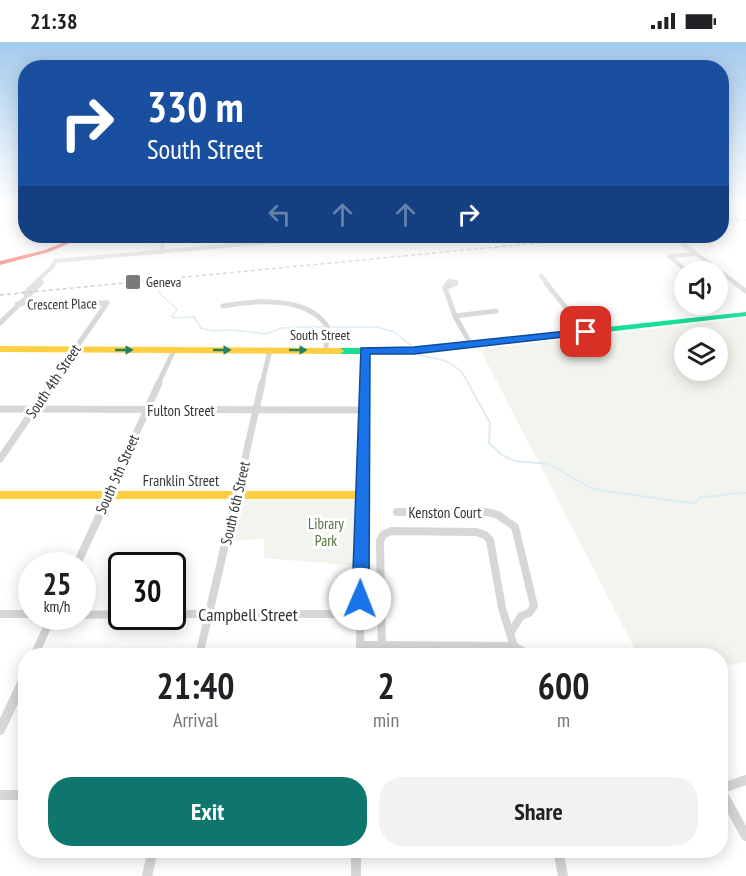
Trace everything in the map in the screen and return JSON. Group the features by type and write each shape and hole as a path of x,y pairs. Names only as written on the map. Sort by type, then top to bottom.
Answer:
{"street":[{"path":"0,263 47,251 64,244"},
{"path":"162,250 163,244"},
{"path":"0,323 42,282 40,280 55,261 237,244"},
{"path":"683,244 706,261"},
{"path":"47,251 55,261"},
{"path":"675,261 669,256 697,254"},
{"path":"541,276 586,332"},
{"path":"728,277 746,291"},
{"path":"449,281 445,288 455,316 471,345"},
{"path":"223,306 248,301 304,309 324,320 328,329 326,350"},
{"name":"Crescent Place","path":"18,303 107,303"},
{"name":"South 4th Street","path":"0,459 107,303"},
{"path":"455,316 496,311"},
{"name":"South Street","path":"0,350 414,351 746,314"},
{"name":"South 5th Street","path":"82,552 174,350"},
{"name":"South 6th Street","path":"201,648 270,350"},
{"path":"360,648 365,350"},
{"name":"Fulton Street","path":"0,409 363,410"},
{"name":"Franklin Street","path":"0,495 362,495"},
{"name":"Kenston Court","path":"397,512 487,512 498,515 514,527 534,606 529,613 521,616 511,632"},
{"path":"383,648 380,541 383,534 392,531 477,532 490,540 502,608 515,648"},
{"path":"0,614 18,614"},
{"name":"Campbell Street","path":"186,614 360,614"},
{"path":"38,648 46,630"},
{"path":"369,648 383,645 450,648"},
{"path":"0,730 18,692"},
{"path":"728,786 746,780"},
{"path":"0,795 18,795"},
{"path":"728,803 746,836"},
{"path":"147,876 151,858"},
{"path":"356,858 356,876"},
{"path":"560,858 563,876"}],"green space":[{"path":"746,318 746,662 728,665 728,648 634,648 480,349"},
{"name":"Library Park","path":"244,500 357,500 356,566 264,558 264,539 235,540"}],"waterway":[{"path":"148,244 155,249"},
{"path":"156,287 161,295 177,309 172,316 174,318 194,317 201,328 212,331 232,330 266,334 282,328 297,327 377,327 394,332 413,347"},
{"path":"418,355 448,362 459,370 469,384"},
{"path":"468,383 490,423 489,443 502,455 515,461 548,464 593,489 689,503 696,502 701,497 746,493"}],"railway":[{"path":"0,295 528,244"}],"traffic: fast":[{"path":"340,351 414,351 746,314"}],"traffic: slow":[{"path":"0,349 340,351"},
{"path":"0,495 362,495"}],"traffic: jam":[{"path":"0,263 47,251 64,244"}],"place":[{"name":"Geneva","path":"133,282"}],"route":[{"path":"360,599 365,350 414,351 586,332"}]}
